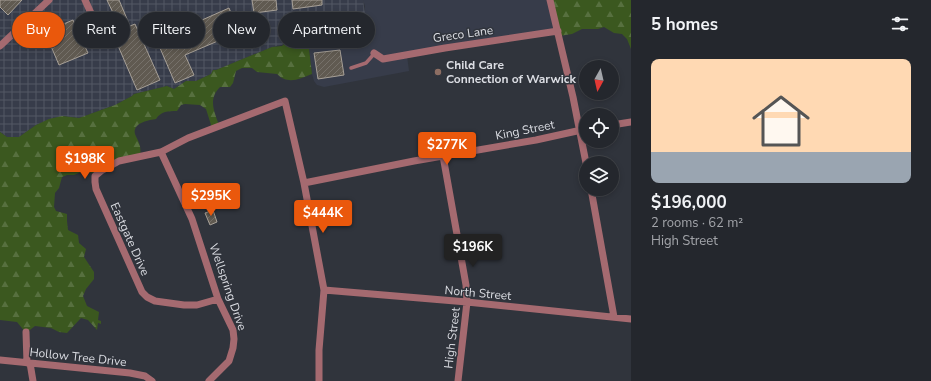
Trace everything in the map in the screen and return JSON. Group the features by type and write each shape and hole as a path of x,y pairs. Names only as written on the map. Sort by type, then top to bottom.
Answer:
{"street":[{"path":"0,46 49,0"},
{"path":"85,0 91,12"},
{"path":"550,0 579,114"},
{"name":"Greco Lane","path":"374,53 383,59 558,31"},
{"name":"Eastgate Drive","path":"218,299 197,305 155,301 146,298 96,189 94,182 95,176 100,171 119,162 161,152 188,138 285,101 304,183"},
{"path":"619,124 631,122"},
{"name":"King Street","path":"304,183 579,131"},
{"name":"Wellspring Drive","path":"161,152 192,219 218,299 232,330 234,339 231,355 225,366 209,381"},
{"name":"High Street","path":"443,156 465,278 467,302 458,381"},
{"path":"304,183 324,290 319,381"},
{"path":"592,196 614,317"},
{"name":"North Street","path":"324,290 467,302 631,319"},
{"path":"26,332 29,363 33,381"},
{"name":"Hollow Tree Drive","path":"0,360 130,373 145,376 152,381"}],"lane":[{"path":"351,68 366,63 374,53"}],"shaded area":[{"path":"0,0 363,0 365,12 278,12 278,46 270,48 270,12 213,12 213,48 270,48 213,70 211,74 196,81 186,81 174,89 167,86 134,94 115,105 79,118 62,116 36,125 19,137 7,137 0,132"},
{"path":"363,0 549,0 556,29 407,56 409,71 324,87 317,85 312,74 309,49 310,48 375,48 375,12 365,12"}],"green space":[{"path":"549,0 631,0 631,49 627,39 622,34 614,33 604,27 598,29 582,29 572,34 559,36"},
{"path":"272,47 313,48 309,49 312,74 298,79 289,80 277,74 257,72 252,68 242,68 236,71 233,83 230,87 220,87 214,96 213,105 219,125 212,128 206,109 200,105 181,105 177,111 162,113 156,119 149,120 136,127 135,134 140,145 141,156 118,162 98,173 81,172 62,177 59,188 55,193 54,207 56,211 67,214 68,230 78,235 79,243 86,249 84,257 94,272 94,279 86,289 83,296 87,306 99,312 98,320 101,321 101,324 98,323 97,330 88,320 81,318 67,333 59,332 51,328 35,326 26,333 17,322 0,320 0,132 7,137 19,137 36,125 49,119 62,116 79,118 115,105 134,94 167,86 174,89 186,81 196,81 211,74 213,70"}],"building":[{"path":"0,0 22,0 8,15 0,7"},
{"path":"107,0 119,0 124,12 113,12"},
{"path":"252,0 276,0 277,10 254,12"},
{"path":"292,0 322,0 322,5 293,9"},
{"path":"229,8 231,12 220,12"},
{"path":"213,15 213,43 205,46 205,19"},
{"path":"73,20 73,48 86,48 88,53 59,65 52,48 65,48 65,23"},
{"path":"135,24 138,31 138,48 146,48 160,80 137,90 119,48 130,48 130,26"},
{"path":"160,48 201,48 185,55 194,75 175,83"},
{"path":"340,50 344,75 318,79 314,53"},
{"path":"213,210 217,222 210,225 205,213"}],"place":[{"name":"Child Care Connection of Warwick","path":"438,72"}]}
